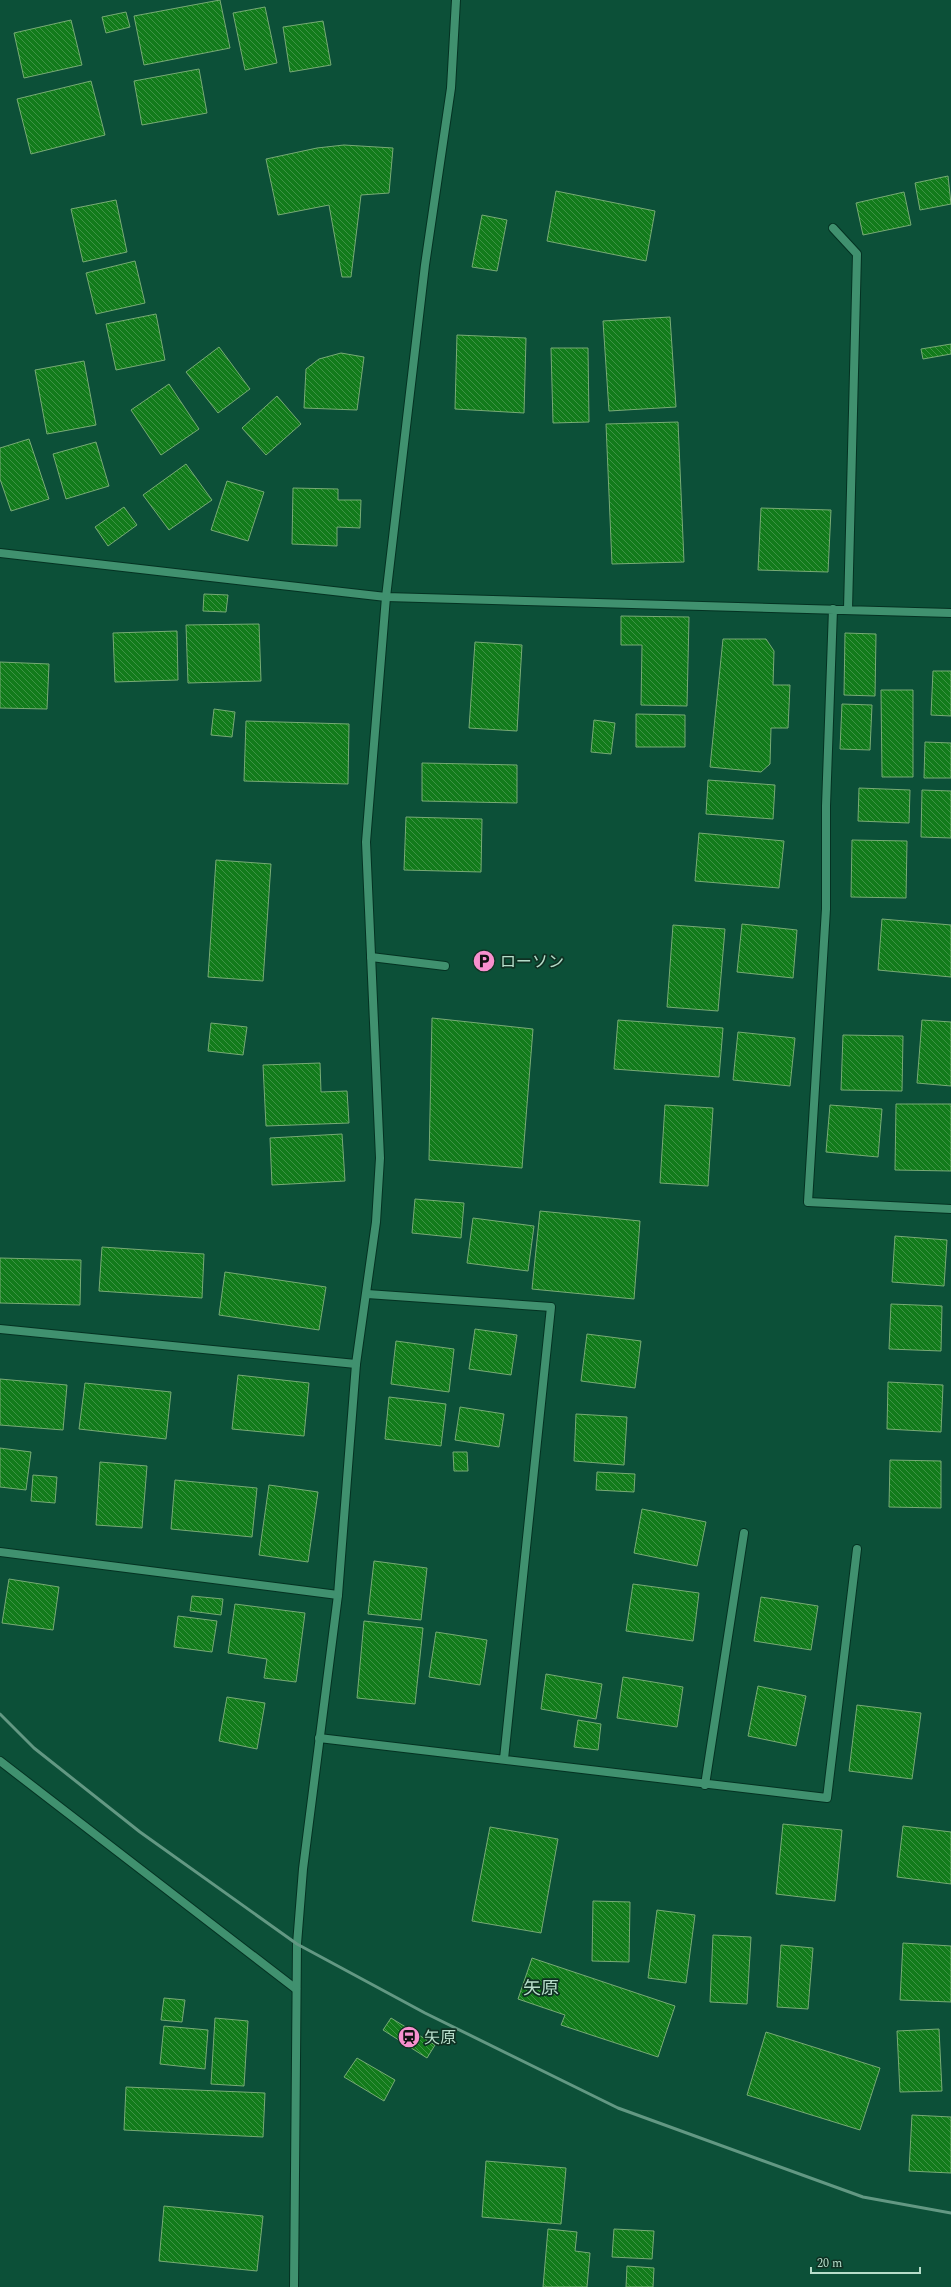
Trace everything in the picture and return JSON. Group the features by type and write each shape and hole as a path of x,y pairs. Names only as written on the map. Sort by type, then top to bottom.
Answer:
{"street":[{"path":"294,2287 296,1989 297,1944 302,1877 338,1595 356,1364 376,1222 380,1158 366,842 386,596 424,273 451,88 456,0"},
{"path":"833,228 857,254 848,609"},
{"path":"0,553 386,596 951,613"},
{"path":"834,609 826,806 826,909 808,1202 951,1210"},
{"path":"370,957 445,966"},
{"path":"367,1294 551,1307 504,1759"},
{"path":"0,1329 356,1364"},
{"path":"705,1785 744,1533"},
{"path":"319,1738 504,1759 705,1785 827,1798 856,1549"},
{"path":"0,1552 338,1595"},
{"path":"0,1761 296,1989"}],"building":[{"path":"220,0 230,48 144,65 134,16"},
{"path":"265,7 277,63 245,70 233,13"},
{"path":"126,12 130,27 106,33 102,17"},
{"path":"71,20 82,65 24,78 14,33"},
{"path":"323,21 331,65 290,72 283,27"},
{"path":"199,69 207,113 142,125 134,81"},
{"path":"91,81 105,135 31,154 17,99"},
{"path":"344,145 393,148 389,193 361,195 351,277 342,277 329,205 278,215 266,159 317,148"},
{"path":"948,176 951,204 920,210 915,183"},
{"path":"556,191 655,211 646,261 547,241"},
{"path":"904,192 911,225 863,235 856,203"},
{"path":"116,200 127,252 83,262 71,209"},
{"path":"482,215 507,220 497,271 472,267"},
{"path":"135,261 145,303 96,314 86,273"},
{"path":"156,314 165,360 116,370 106,324"},
{"path":"670,317 676,407 609,411 603,321"},
{"path":"457,335 526,338 524,413 455,409"},
{"path":"951,344 951,354 923,359 921,349"},
{"path":"219,347 250,389 218,413 186,372"},
{"path":"551,348 588,348 589,422 553,423"},
{"path":"341,353 364,357 357,410 304,408 306,369 319,359"},
{"path":"84,361 96,425 47,434 35,370"},
{"path":"169,384 199,429 161,455 131,410"},
{"path":"277,396 301,424 266,455 242,428"},
{"path":"678,422 684,562 612,564 606,424"},
{"path":"29,439 49,499 11,511 0,479 0,448"},
{"path":"96,442 109,486 66,499 53,454"},
{"path":"186,464 212,500 169,530 143,495"},
{"path":"227,481 264,492 248,541 211,530"},
{"path":"293,488 338,489 338,500 361,500 360,528 337,527 337,546 292,544"},
{"path":"124,507 137,525 108,546 95,527"},
{"path":"761,508 831,510 828,572 758,570"},
{"path":"204,594 228,595 226,612 203,611"},
{"path":"621,616 689,617 687,706 641,705 642,645 621,645"},
{"path":"259,624 261,681 188,683 186,625"},
{"path":"177,631 178,680 115,682 113,633"},
{"path":"845,633 876,634 875,696 844,695"},
{"path":"723,639 766,639 774,651 773,685 790,685 788,728 771,728 770,764 761,772 710,767"},
{"path":"475,642 522,645 517,731 469,728"},
{"path":"0,662 49,664 47,709 0,708"},
{"path":"933,671 951,671 951,716 931,715"},
{"path":"881,690 913,690 913,777 882,777"},
{"path":"842,704 872,705 870,750 840,749"},
{"path":"214,709 235,712 232,737 211,735"},
{"path":"636,714 685,715 685,747 636,747"},
{"path":"594,720 615,723 611,754 591,752"},
{"path":"246,721 349,724 348,784 244,781"},
{"path":"925,742 951,743 951,778 924,778"},
{"path":"422,763 517,765 517,803 422,801"},
{"path":"708,780 775,785 773,819 706,814"},
{"path":"859,788 910,790 909,823 858,821"},
{"path":"922,790 951,791 951,838 921,837"},
{"path":"406,817 482,819 481,872 404,870"},
{"path":"699,833 784,841 779,888 695,881"},
{"path":"852,840 907,841 906,898 851,897"},
{"path":"216,860 271,864 263,981 208,977"},
{"path":"882,919 951,925 951,977 878,970"},
{"path":"742,924 797,930 793,978 737,972"},
{"path":"673,925 725,929 718,1011 667,1007"},
{"path":"432,1018 533,1029 522,1168 429,1160"},
{"path":"618,1020 723,1028 719,1077 614,1069"},
{"path":"922,1020 951,1022 951,1086 917,1083"},
{"path":"211,1023 247,1027 243,1055 208,1051"},
{"path":"738,1032 795,1038 790,1086 733,1080"},
{"path":"843,1035 903,1036 902,1091 841,1090"},
{"path":"320,1063 321,1092 347,1091 349,1123 266,1126 263,1065"},
{"path":"896,1104 951,1104 951,1171 895,1170"},
{"path":"665,1105 713,1108 708,1186 660,1183"},
{"path":"830,1105 882,1109 878,1157 826,1152"},
{"path":"342,1134 345,1181 272,1185 270,1138"},
{"path":"415,1199 464,1203 461,1238 412,1233"},
{"path":"540,1211 640,1221 634,1299 532,1289"},
{"path":"473,1218 534,1226 528,1271 467,1263"},
{"path":"895,1236 947,1240 944,1286 892,1282"},
{"path":"102,1247 204,1254 202,1298 99,1291"},
{"path":"0,1258 81,1260 80,1305 0,1303"},
{"path":"225,1272 326,1287 319,1330 219,1315"},
{"path":"891,1304 942,1306 941,1351 889,1349"},
{"path":"475,1329 517,1335 511,1375 469,1369"},
{"path":"587,1334 641,1341 635,1388 581,1381"},
{"path":"396,1341 454,1349 449,1392 391,1384"},
{"path":"238,1375 309,1383 304,1436 232,1429"},
{"path":"0,1379 67,1385 63,1430 0,1425"},
{"path":"888,1382 943,1385 941,1432 887,1429"},
{"path":"85,1383 171,1392 166,1439 79,1429"},
{"path":"389,1397 446,1404 441,1446 385,1439"},
{"path":"460,1407 504,1414 499,1447 455,1440"},
{"path":"576,1414 627,1417 624,1465 574,1461"},
{"path":"0,1448 31,1452 26,1490 0,1487"},
{"path":"453,1452 467,1452 468,1471 454,1471"},
{"path":"890,1460 941,1461 941,1508 889,1507"},
{"path":"100,1462 147,1466 142,1528 96,1525"},
{"path":"597,1472 635,1474 634,1492 596,1490"},
{"path":"33,1475 57,1477 55,1503 31,1501"},
{"path":"175,1480 257,1488 252,1537 171,1529"},
{"path":"269,1485 318,1492 308,1562 259,1555"},
{"path":"642,1509 706,1522 697,1566 634,1553"},
{"path":"374,1561 427,1568 421,1620 368,1614"},
{"path":"9,1579 59,1587 53,1630 2,1623"},
{"path":"633,1584 699,1593 693,1641 626,1631"},
{"path":"192,1596 223,1599 221,1615 190,1611"},
{"path":"761,1597 818,1606 811,1650 754,1641"},
{"path":"235,1604 305,1613 296,1682 264,1678 267,1659 228,1653"},
{"path":"178,1616 217,1621 212,1652 174,1647"},
{"path":"364,1621 423,1628 415,1704 357,1698"},
{"path":"436,1632 487,1640 480,1685 429,1677"},
{"path":"546,1674 602,1684 596,1719 541,1709"},
{"path":"623,1677 683,1687 677,1727 617,1718"},
{"path":"758,1686 806,1696 796,1746 748,1736"},
{"path":"227,1697 265,1703 257,1749 219,1741"},
{"path":"857,1705 921,1713 912,1779 849,1771"},
{"path":"578,1720 601,1724 598,1750 574,1747"},
{"path":"783,1824 842,1830 835,1901 776,1894"},
{"path":"903,1826 951,1832 951,1884 897,1877"},
{"path":"490,1827 558,1839 541,1933 472,1921"},
{"path":"593,1901 630,1902 629,1962 592,1961"},
{"path":"657,1910 695,1915 686,1983 648,1978"},
{"path":"713,1935 751,1937 747,2004 710,2002"},
{"path":"903,1943 951,1946 951,2002 900,2000"},
{"path":"781,1945 813,1948 808,2009 777,2007"},
{"path":"532,1958 675,2006 658,2057 561,2025 565,2015 518,1999"},
{"path":"164,1998 185,2000 182,2022 161,2020"},
{"path":"215,2018 248,2021 244,2086 211,2084"},
{"path":"391,2018 435,2045 427,2058 383,2030"},
{"path":"164,2026 208,2030 205,2069 160,2064"},
{"path":"939,2029 942,2091 900,2092 897,2031"},
{"path":"766,2032 880,2068 860,2130 747,2095"},
{"path":"357,2058 395,2080 384,2101 344,2077"},
{"path":"126,2087 265,2093 263,2137 124,2130"},
{"path":"912,2115 951,2117 951,2173 909,2171"},
{"path":"486,2161 566,2168 561,2224 482,2217"},
{"path":"164,2206 263,2216 257,2271 159,2261"},
{"path":"548,2229 577,2232 575,2251 590,2253 587,2287 543,2287"},
{"path":"614,2229 654,2231 652,2259 612,2257"},
{"path":"627,2266 654,2268 653,2287 626,2287"}],"railway":[{"path":"0,1714 34,1748 140,1832 297,1944 425,2013 618,2108 863,2197 951,2213"}],"place":[{"name":"ローソン","path":"484,961"},
{"name":"矢原","path":"409,2037"}],"district":[{"name":"矢原","path":"541,1988"}]}
